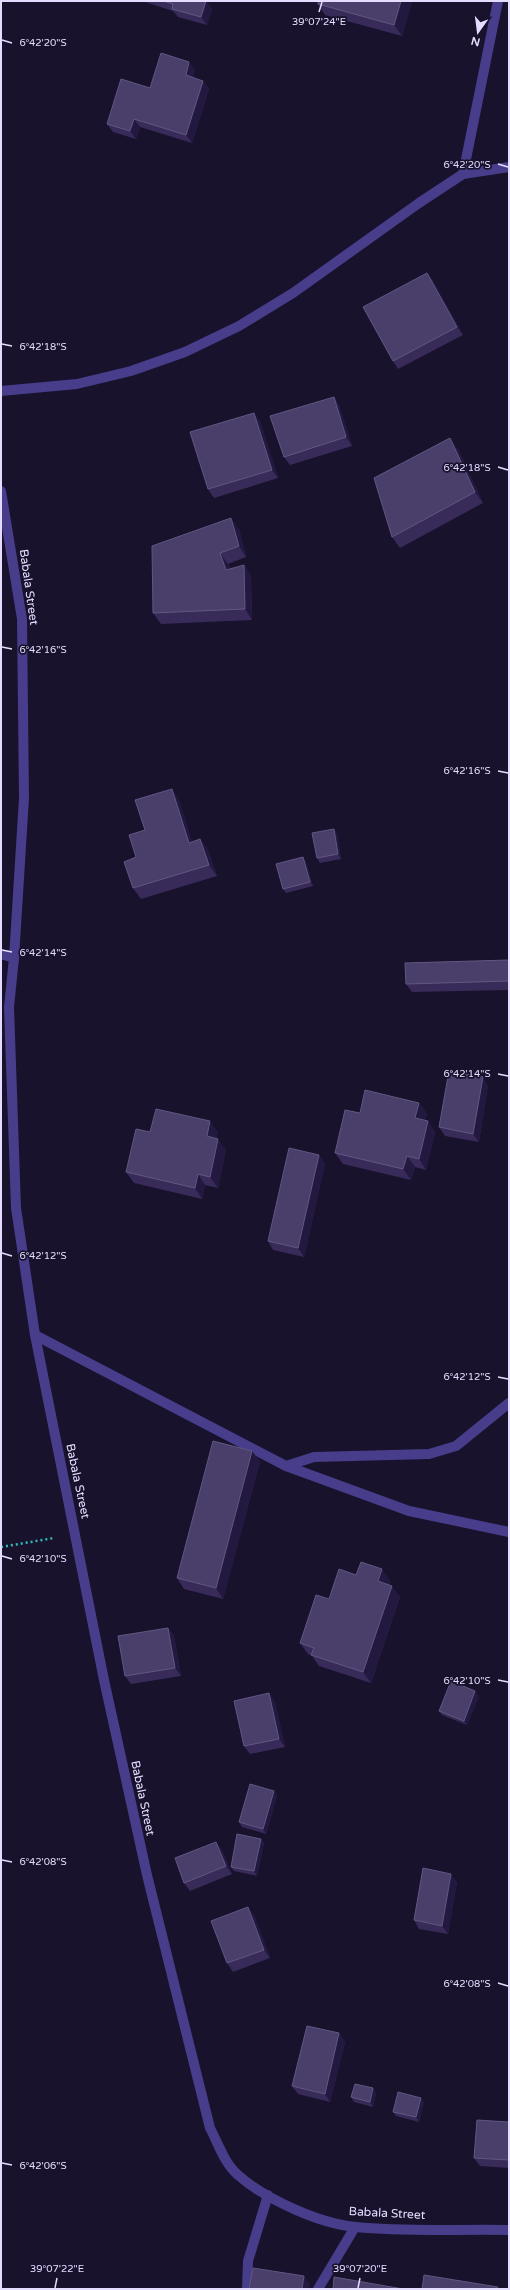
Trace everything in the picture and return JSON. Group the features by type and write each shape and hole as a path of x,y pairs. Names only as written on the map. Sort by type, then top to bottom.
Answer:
{"street":[{"path":"463,174 498,1"},
{"path":"1,391 77,384 131,371 184,352 239,326 293,293 419,203 463,174 509,167"},
{"name":"Babala Street","path":"1,491 22,619 24,798 14,958 9,1007 16,1208 35,1335 104,1680 147,1875 210,2128 225,2160 237,2174 268,2196 318,2218 355,2227 509,2230"},
{"path":"1,954 14,958"},
{"path":"35,1335 286,1466 409,1511 509,1532"},
{"path":"286,1466 314,1457 429,1454 442,1451 456,1446 509,1403"},
{"path":"247,2289 248,2262 268,2196"},
{"path":"318,2289 355,2227"}],"path":[{"path":"1,1547 76,1534"}],"building":[{"path":"163,1 206,1 201,17 172,9 173,4"},
{"path":"318,1 401,1 394,25 318,4"},
{"path":"161,53 189,62 186,75 203,81 186,135 134,119 130,131 107,124 121,79 150,88"},
{"path":"427,273 457,327 393,361 363,307"},
{"path":"334,397 346,437 284,457 270,416"},
{"path":"254,413 272,470 208,489 190,432"},
{"path":"450,438 475,492 392,537 374,478"},
{"path":"231,518 239,546 220,553 226,570 244,565 245,609 153,613 152,546"},
{"path":"172,789 189,843 200,839 209,865 133,888 124,862 136,857 129,835 145,830 135,800"},
{"path":"334,829 338,854 317,858 312,833"},
{"path":"303,857 310,882 283,889 276,864"},
{"path":"509,960 509,981 406,984 405,963"},
{"path":"449,1071 483,1077 473,1134 439,1127"},
{"path":"365,1090 419,1103 415,1118 428,1121 419,1159 407,1156 403,1169 335,1153 345,1110 360,1113"},
{"path":"156,1109 210,1121 207,1136 218,1139 210,1177 198,1174 195,1188 126,1172 136,1129 150,1132"},
{"path":"289,1148 319,1155 298,1248 268,1241"},
{"path":"213,1441 252,1451 216,1588 177,1578"},
{"path":"361,1562 382,1569 378,1581 392,1586 363,1672 311,1655 314,1648 300,1643 316,1595 329,1599 339,1569 356,1575"},
{"path":"168,1628 175,1668 125,1676 118,1636"},
{"path":"451,1681 475,1691 464,1721 439,1711"},
{"path":"269,1693 279,1739 244,1746 234,1701"},
{"path":"250,1784 274,1791 263,1829 239,1822"},
{"path":"237,1834 261,1839 254,1871 231,1867"},
{"path":"216,1842 226,1866 184,1883 175,1858"},
{"path":"423,1868 451,1874 442,1926 414,1920"},
{"path":"248,1907 264,1950 227,1963 211,1921"},
{"path":"307,2026 339,2033 325,2094 292,2086"},
{"path":"355,2084 373,2088 370,2102 351,2097"},
{"path":"398,2092 421,2098 416,2117 393,2112"},
{"path":"477,2120 509,2122 509,2160 474,2158"},
{"path":"253,2268 304,2276 302,2289 249,2289"},
{"path":"424,2275 498,2287 497,2289 422,2289"},
{"path":"334,2277 403,2289 333,2289"}]}
